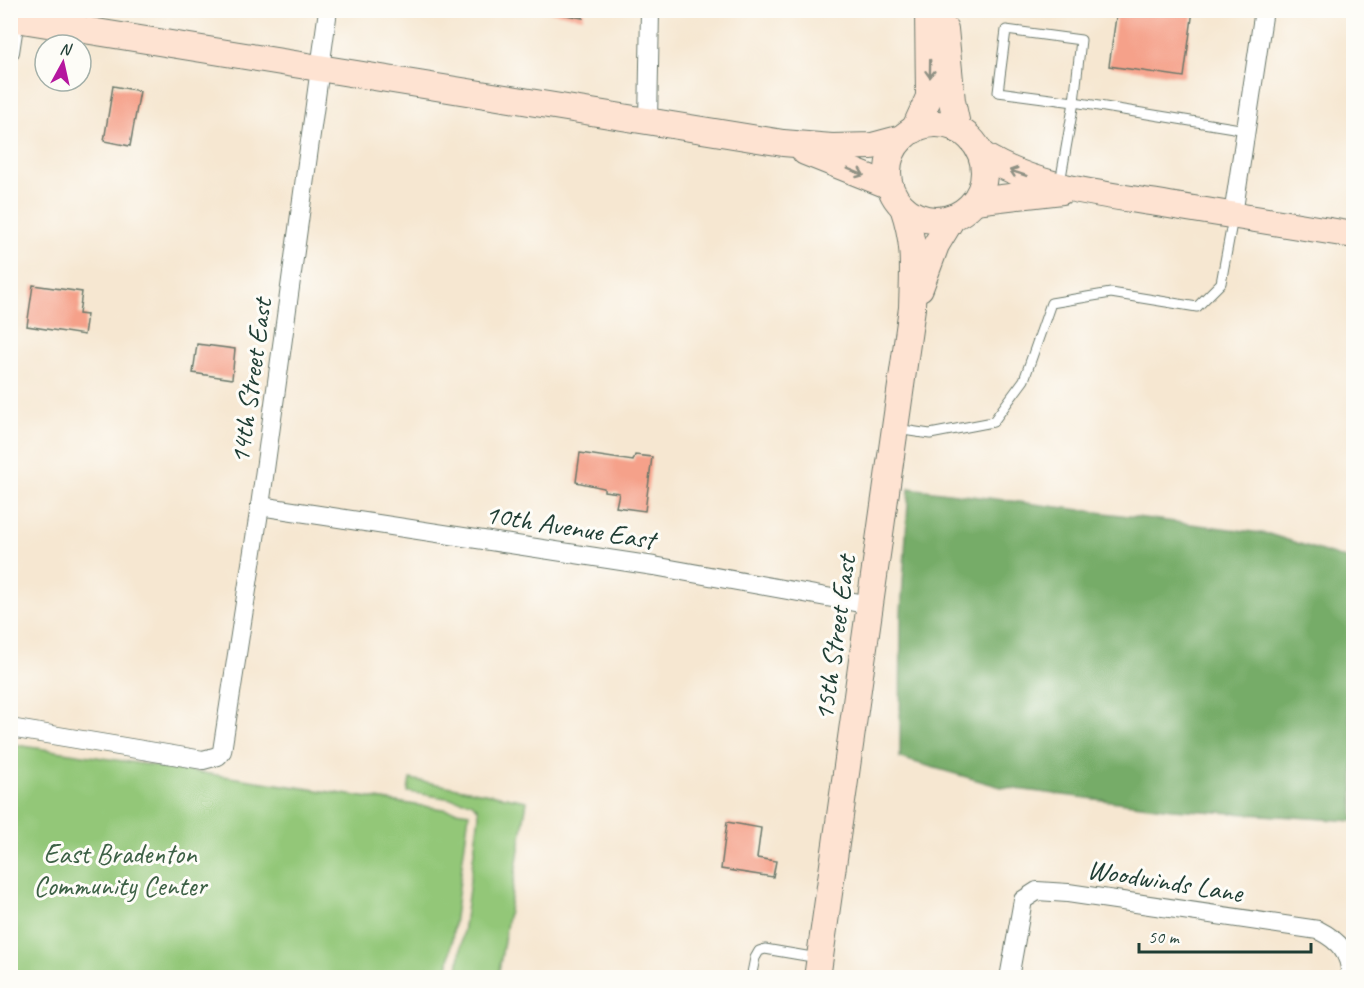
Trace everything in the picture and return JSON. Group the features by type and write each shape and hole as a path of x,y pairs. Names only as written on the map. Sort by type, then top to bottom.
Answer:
{"street":[{"name":"14th Street East","path":"10,728 203,760 218,756 224,744 260,506 328,10"},
{"path":"648,122 650,10"},
{"path":"10,52 13,19 783,143 832,147 872,146 908,134 924,126 948,125 975,144 981,154 984,176 975,201 965,211 939,220 926,219 903,207 890,186 888,173 894,148 908,134 929,98 928,10"},
{"path":"944,10 953,108 958,130"},
{"path":"1233,215 1264,10"},
{"path":"783,143 890,186"},
{"path":"981,154 1002,167 1067,187 1353,235"},
{"path":"975,201 1067,187"},
{"name":"15th Street East","path":"818,968 912,308 914,254 911,230 903,207"},
{"name":"15th Street East","path":"912,308 936,245 953,217"},
{"name":"10th Avenue East","path":"260,506 654,566 871,605"},
{"name":"Woodwinds Lane","path":"1009,978 1023,900 1037,891 1068,893 1318,930 1339,942 1348,956 1350,978"}],"lane":[{"path":"1067,187 1074,102 1081,40 1006,30 998,92 1074,102 1246,130"},
{"path":"896,429 930,434 993,422 1024,380 1051,303 1111,293 1197,307 1221,283 1233,215"},
{"path":"751,978 755,958 759,951 765,950 818,968"}],"green space":[{"path":"909,488 1269,534 1353,561 1354,661 1349,722 1354,723 1353,821 1172,809 1001,787 900,758 901,614"},
{"name":"East Bradenton Community Center","path":"10,744 469,813 447,977 11,977"},
{"path":"410,779 527,801 498,977 457,977 479,815 478,808 471,802 408,792"}],"building":[{"path":"539,10 584,10 583,18"},
{"path":"1117,10 1193,10 1184,77 1109,66"},
{"path":"113,86 140,91 130,146 104,141"},
{"path":"33,285 82,292 79,314 87,315 84,335 27,326"},
{"path":"197,344 235,349 232,379 193,373"},
{"path":"580,453 633,461 635,455 652,457 645,511 616,507 619,493 576,482"},
{"path":"727,822 761,828 757,858 776,861 773,877 721,869"}]}
